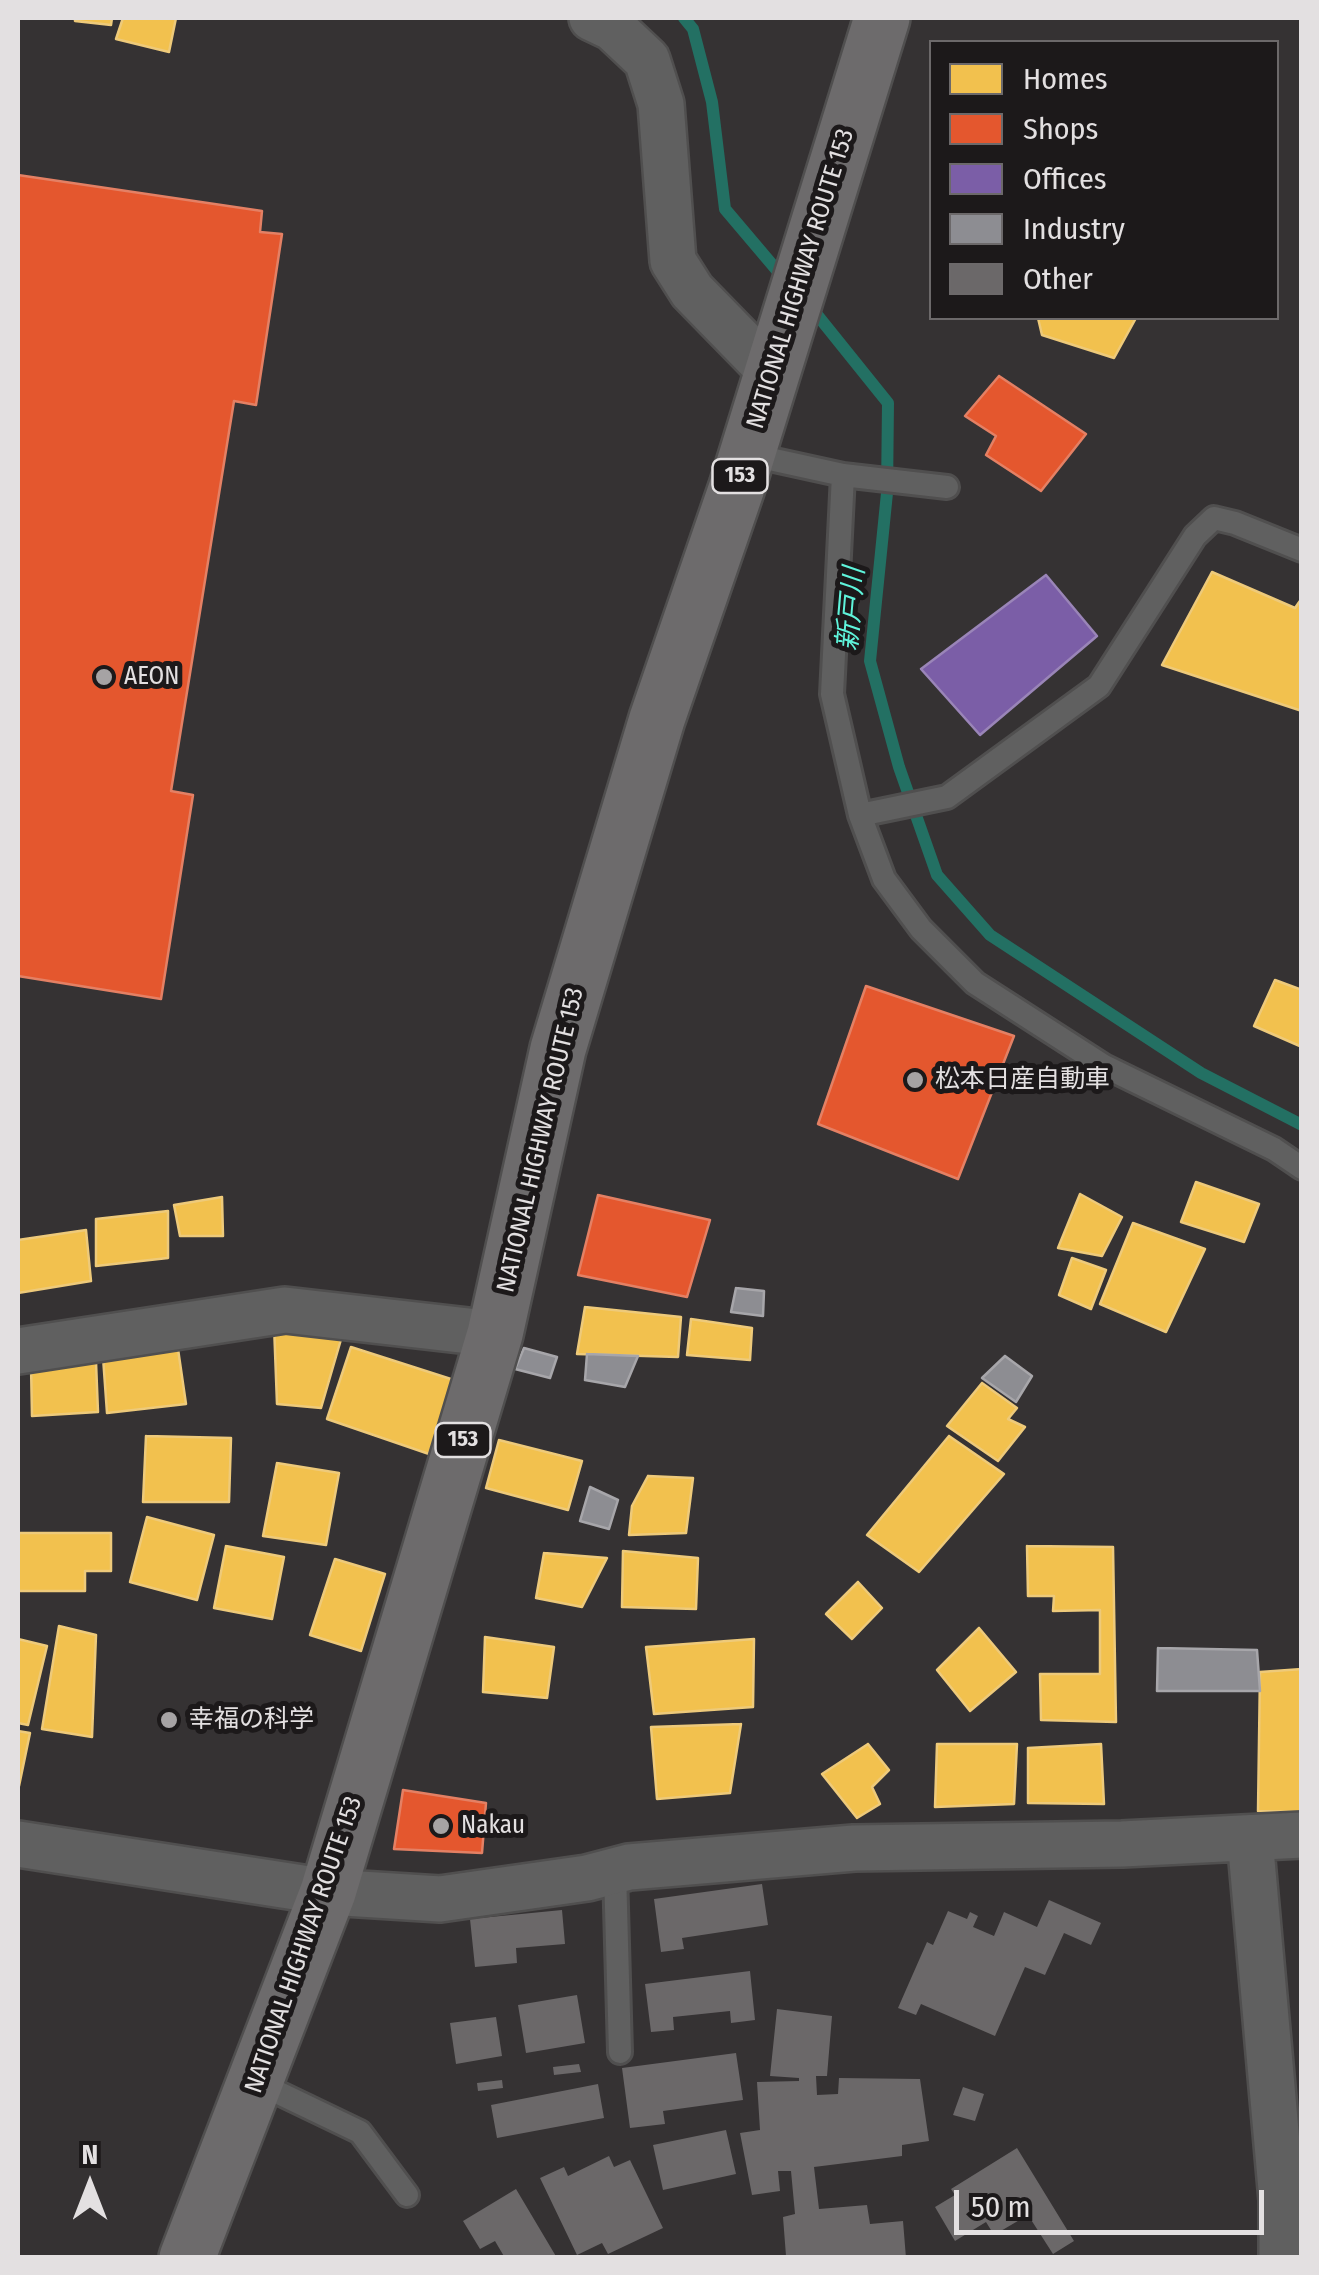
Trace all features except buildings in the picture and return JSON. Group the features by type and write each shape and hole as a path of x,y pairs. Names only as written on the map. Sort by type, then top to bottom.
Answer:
{"highway":[{"name":"NATIONAL HIGHWAY ROUTE 153","path":"186,2258 328,1892 496,1334 558,1049 657,719 746,454 882,18"}],"street":[{"path":"592,18 612,28 647,60 661,104 673,262 692,291 775,356"},
{"path":"18,1350 285,1310 496,1334"},
{"path":"18,1847 328,1892 440,1899 587,1878 615,1870 868,1847 1122,1844 1302,1834"},
{"path":"1250,1838 1282,2200 1282,2258"}],"lane":[{"path":"746,454 852,476 946,487"},
{"path":"852,476 832,694 860,815 884,879 922,929 975,983 1104,1066 1274,1149 1302,1168"},
{"path":"860,815 946,797 1098,686 1195,536 1214,518 1235,522 1302,550"},
{"path":"615,1870 620,2052"},
{"path":"256,2082 360,2132 408,2196"}],"waterway":[{"name":"新戸川","path":"684,18 693,29 712,102 725,209 786,281"},
{"name":"新戸川","path":"810,306 888,403 887,493 870,661 899,767 937,875 990,935 1201,1073 1302,1125"}],"place":[{"name":"AEON","path":"104,677"},
{"name":"松本日産自動車","path":"915,1080"},
{"name":"幸福の科学","path":"169,1720"},
{"name":"Nakau","path":"441,1826"}]}
